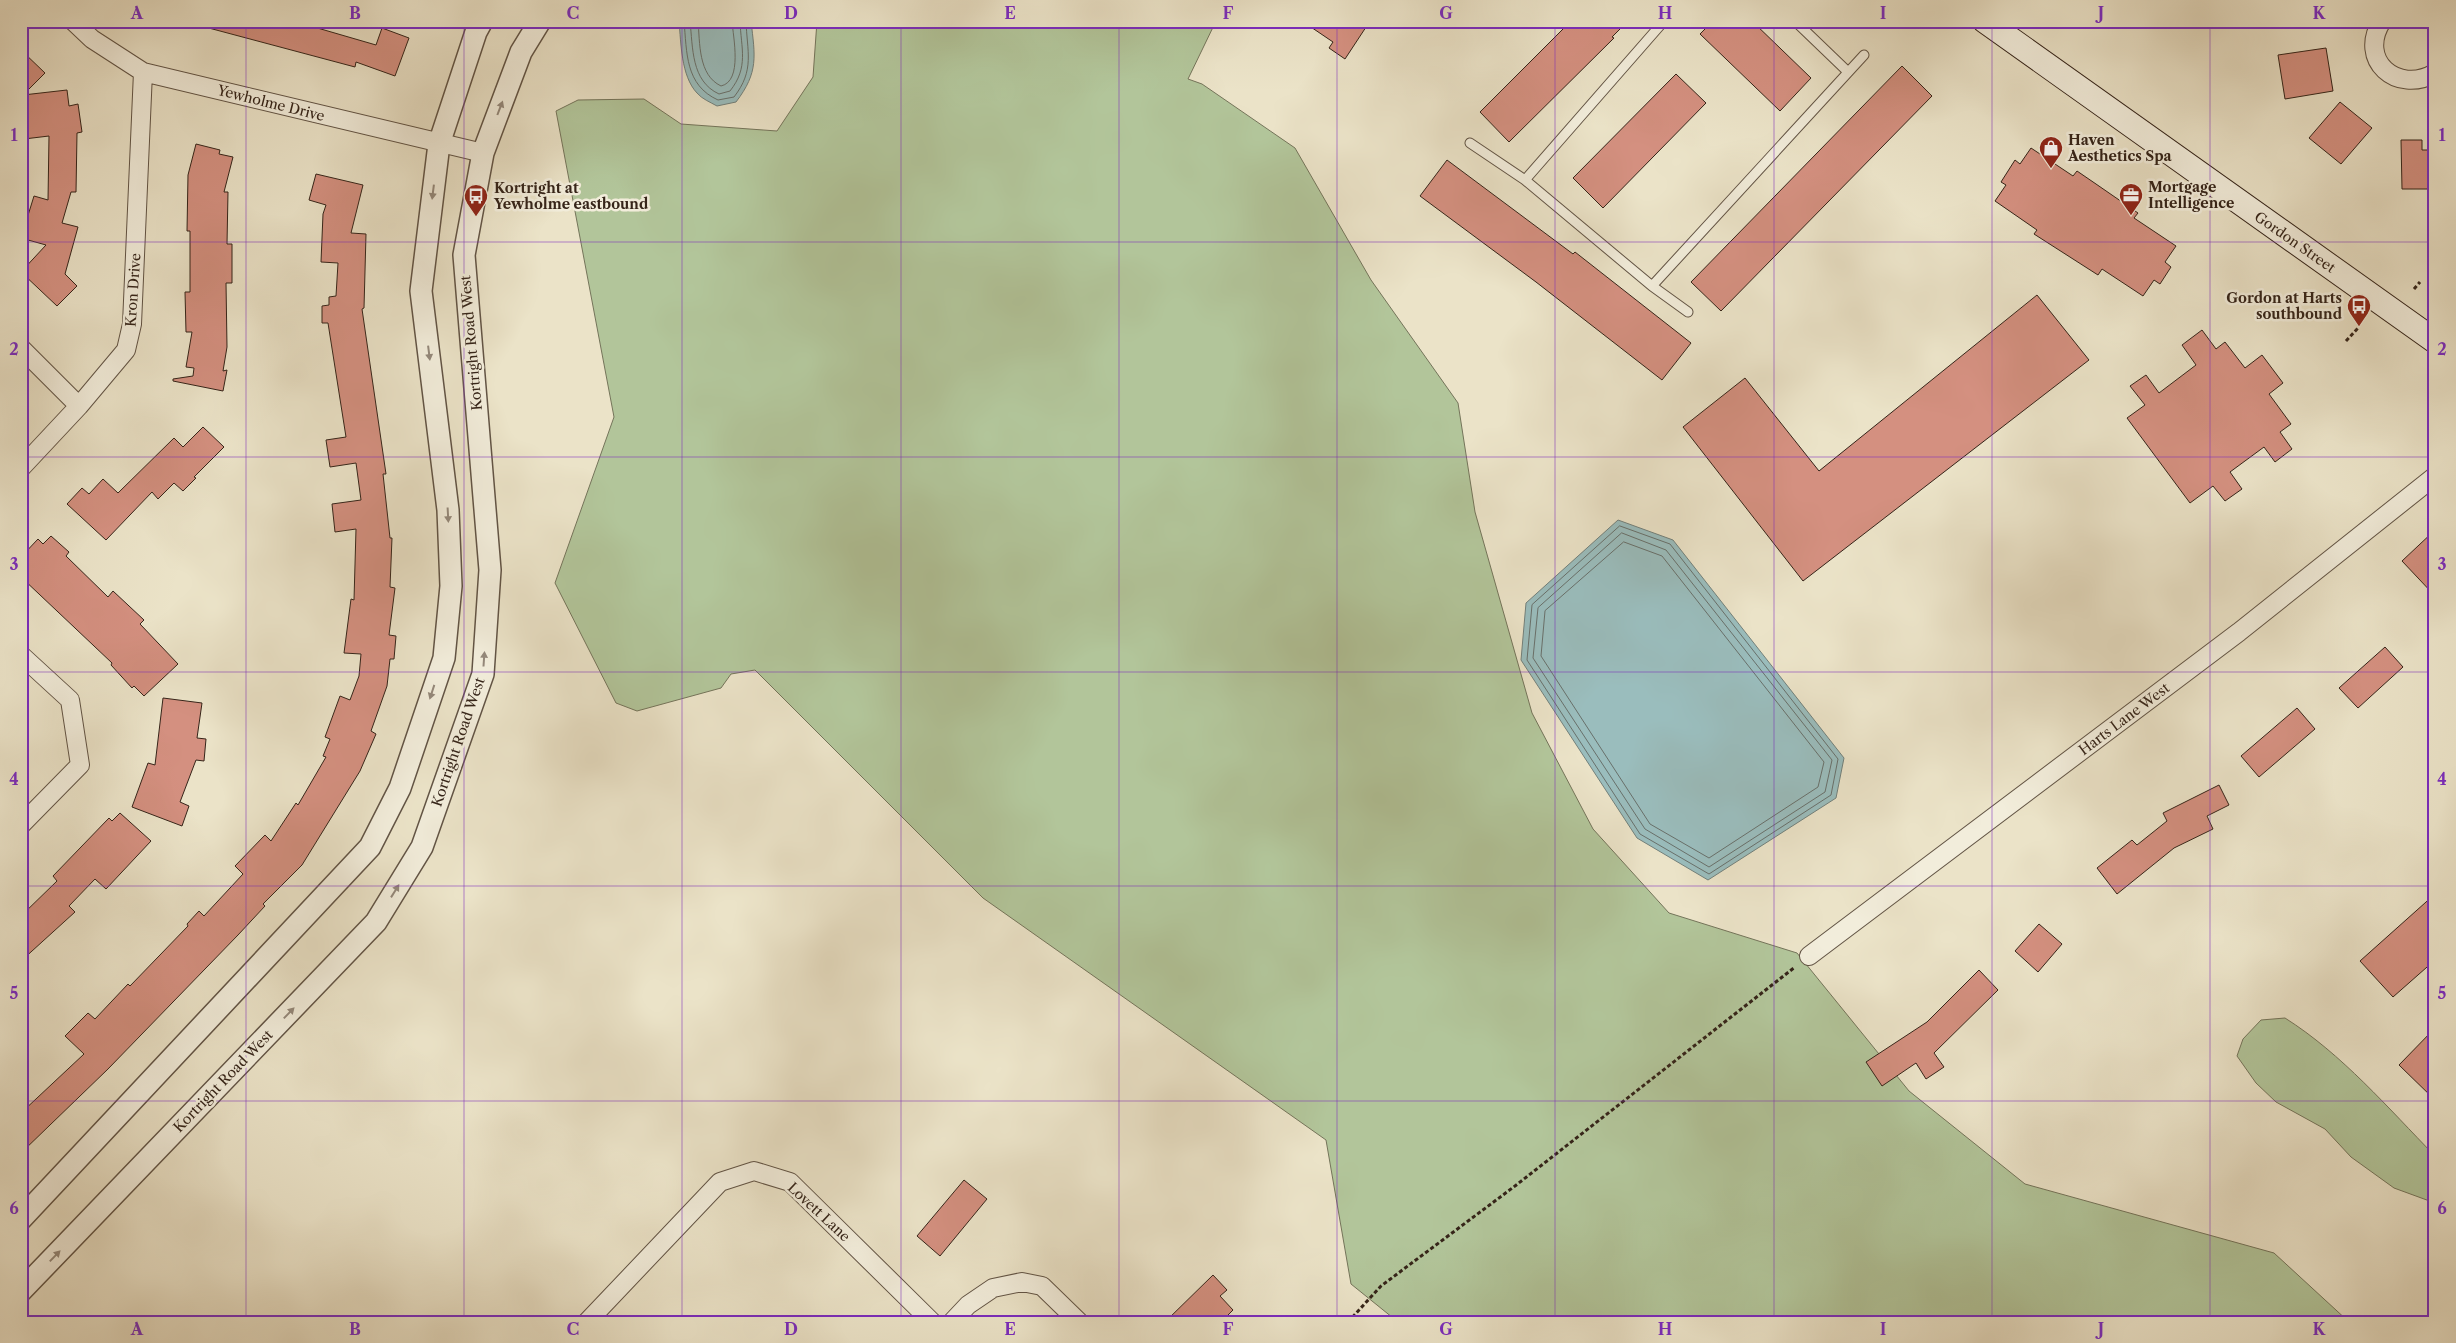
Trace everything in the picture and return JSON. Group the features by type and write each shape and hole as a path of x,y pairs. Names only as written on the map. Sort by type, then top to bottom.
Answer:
{"main road":[{"name":"Gordon Street","path":"1985,21 2435,341"}],"street":[{"name":"Yewholme Drive","path":"73,21 92,39 143,72 483,153"},
{"path":"21,1219 370,847 400,788 444,658 451,586 448,510 421,291 439,144 476,32 482,21"},
{"name":"Kortright Road West","path":"21,1292 376,922 422,847 483,674 490,570 464,255 483,153 521,52 540,21"},
{"path":"2382,21 2377,29 2374,41 2375,54 2380,65 2388,74 2412,82 2424,79 2435,73"},
{"name":"Kron Drive","path":"21,468 79,406 126,350 132,324 143,72"},
{"path":"21,348 79,406"},
{"name":"Harts Lane West","path":"1809,956 2239,632 2435,476"},
{"path":"21,655 70,700 80,765 21,825"},
{"name":"Lovett Lane","path":"587,1322 720,1182 754,1171 790,1182 932,1322"},
{"path":"952,1322 968,1305 993,1288 1022,1282 1042,1286 1079,1322"}],"lane":[{"path":"1525,180 1664,21"},
{"path":"1795,21 1847,71"},
{"path":"1652,286 1847,71 1864,55"},
{"path":"1470,143 1525,180 1652,286 1688,312"}],"path":[{"path":"2414,289 2420,282"},
{"path":"2346,341 2359,327"},
{"path":"1348,1322 1381,1286 1515,1186 1809,956"}],"green space":[{"path":"817,21 1216,21 1188,79 1202,84 1295,148 1371,280 1458,403 1475,512 1532,713 1593,829 1669,913 1797,953 1909,1091 2025,1184 2274,1253 2349,1322 1398,1322 1351,1284 1326,1140 983,898 755,670 731,674 721,688 637,711 616,703 555,583 614,417 556,111 578,100 644,99 681,124 777,131 813,77"},
{"path":"2285,1018 2306,1032 2345,1065 2435,1156 2435,1203 2394,1188 2351,1157 2325,1129 2276,1102 2256,1083 2237,1056 2243,1039 2261,1020"}],"water":[{"path":"679,21 751,21 754,63 749,82 736,102 717,106 701,97 692,86 685,69 681,49"},
{"path":"1618,520 1673,540 1844,758 1836,798 1708,880 1637,838 1521,660 1526,603"}],"building":[{"path":"206,21 315,21 314,27 376,45 382,28 409,38 395,76 356,62 355,67 205,27"},
{"path":"1302,21 1370,21 1345,59 1329,48 1333,42"},
{"path":"1571,21 1628,21 1612,37 1614,38 1509,142 1480,112"},
{"path":"1713,21 1752,21 1811,78 1780,111 1700,34"},
{"path":"2326,48 2333,91 2285,99 2278,55"},
{"path":"21,50 45,73 23,95 67,90 69,106 78,104 82,132 77,133 76,192 71,192 62,223 78,227 65,274 77,286 57,306 21,272 46,245 21,238 34,196 48,200 49,136 24,139 21,121"},
{"path":"1902,66 1932,96 1721,311 1691,282"},
{"path":"1676,74 1706,103 1603,208 1573,178"},
{"path":"2340,102 2372,128 2341,164 2309,138"},
{"path":"2401,140 2422,140 2422,150 2435,150 2435,189 2402,189"},
{"path":"196,144 220,150 219,154 233,157 224,192 228,192 227,244 232,244 232,283 226,283 227,347 223,371 227,370 223,391 173,381 173,379 193,376 194,368 186,367 192,332 186,332 185,292 190,292 190,231 187,231 188,175"},
{"path":"2031,148 2073,176 2077,171 2138,213 2134,218 2176,246 2165,262 2171,267 2160,284 2154,280 2143,296 2102,269 2098,275 2034,234 2037,230 1995,201 2006,185 2001,182 2015,160 2020,164"},
{"path":"1447,160 1573,254 1575,252 1691,343 1662,380 1536,282 1420,196"},
{"path":"316,174 363,185 351,233 366,234 364,308 362,309 386,474 383,474 390,538 392,538 390,587 395,588 389,635 396,636 394,659 390,659 387,686 371,731 376,734 360,771 302,865 263,904 265,906 238,935 108,1069 21,1153 21,1113 84,1054 65,1036 88,1013 95,1019 188,926 187,924 199,911 204,916 243,874 235,866 265,835 271,841 296,803 298,805 326,757 323,756 330,739 325,737 340,696 350,700 359,676 361,654 344,653 351,599 354,600 356,529 335,532 332,504 361,500 356,463 330,467 326,440 346,437 328,323 322,323 322,306 329,305 329,297 336,296 338,263 321,262 323,214 326,205 309,200"},
{"path":"2037,295 2089,360 1803,581 1683,427 1745,378 1819,471"},
{"path":"2202,330 2216,349 2225,342 2245,368 2262,355 2283,383 2269,394 2291,424 2280,432 2292,449 2275,462 2264,447 2230,472 2242,489 2225,501 2213,486 2190,503 2127,418 2145,405 2130,386 2146,375 2159,393 2196,365 2182,345"},
{"path":"203,427 224,447 183,491 174,483 158,499 152,492 106,540 67,504 82,488 89,494 103,479 118,493 174,438 183,447"},
{"path":"2435,530 2435,596 2402,561"},
{"path":"51,536 69,552 66,556 108,597 113,591 144,620 140,624 178,664 144,696 134,686 132,688 111,665 112,663 21,577 21,557 38,539 43,544"},
{"path":"2385,647 2403,667 2358,708 2339,688"},
{"path":"163,698 202,703 197,738 206,739 204,761 196,760 180,802 189,806 182,826 132,807 148,763 155,765"},
{"path":"2297,708 2315,729 2259,777 2241,756"},
{"path":"2219,785 2229,805 2207,816 2213,829 2174,848 2117,894 2097,868 2132,840 2137,845 2167,821 2163,813"},
{"path":"120,813 151,841 106,889 95,879 69,906 75,912 21,961 21,916 57,881 53,876 109,818 112,821"},
{"path":"2435,894 2435,960 2393,997 2360,961"},
{"path":"2039,924 2062,944 2038,972 2015,951"},
{"path":"1979,970 1998,990 1934,1053 1944,1067 1926,1079 1916,1063 1882,1086 1866,1062 1927,1022"},
{"path":"2435,1028 2435,1100 2399,1065"},
{"path":"964,1180 987,1199 940,1256 917,1236"},
{"path":"1213,1275 1227,1290 1220,1296 1233,1310 1221,1322 1165,1322"}],"place":[{"name":"Haven Aesthetics Spa","path":"2051,169"},
{"name":"Mortgage Intelligence","path":"2131,216"},
{"name":"Kortright at Yewholme eastbound","path":"476,217"},
{"name":"Gordon at Harts southbound","path":"2359,327"}]}
